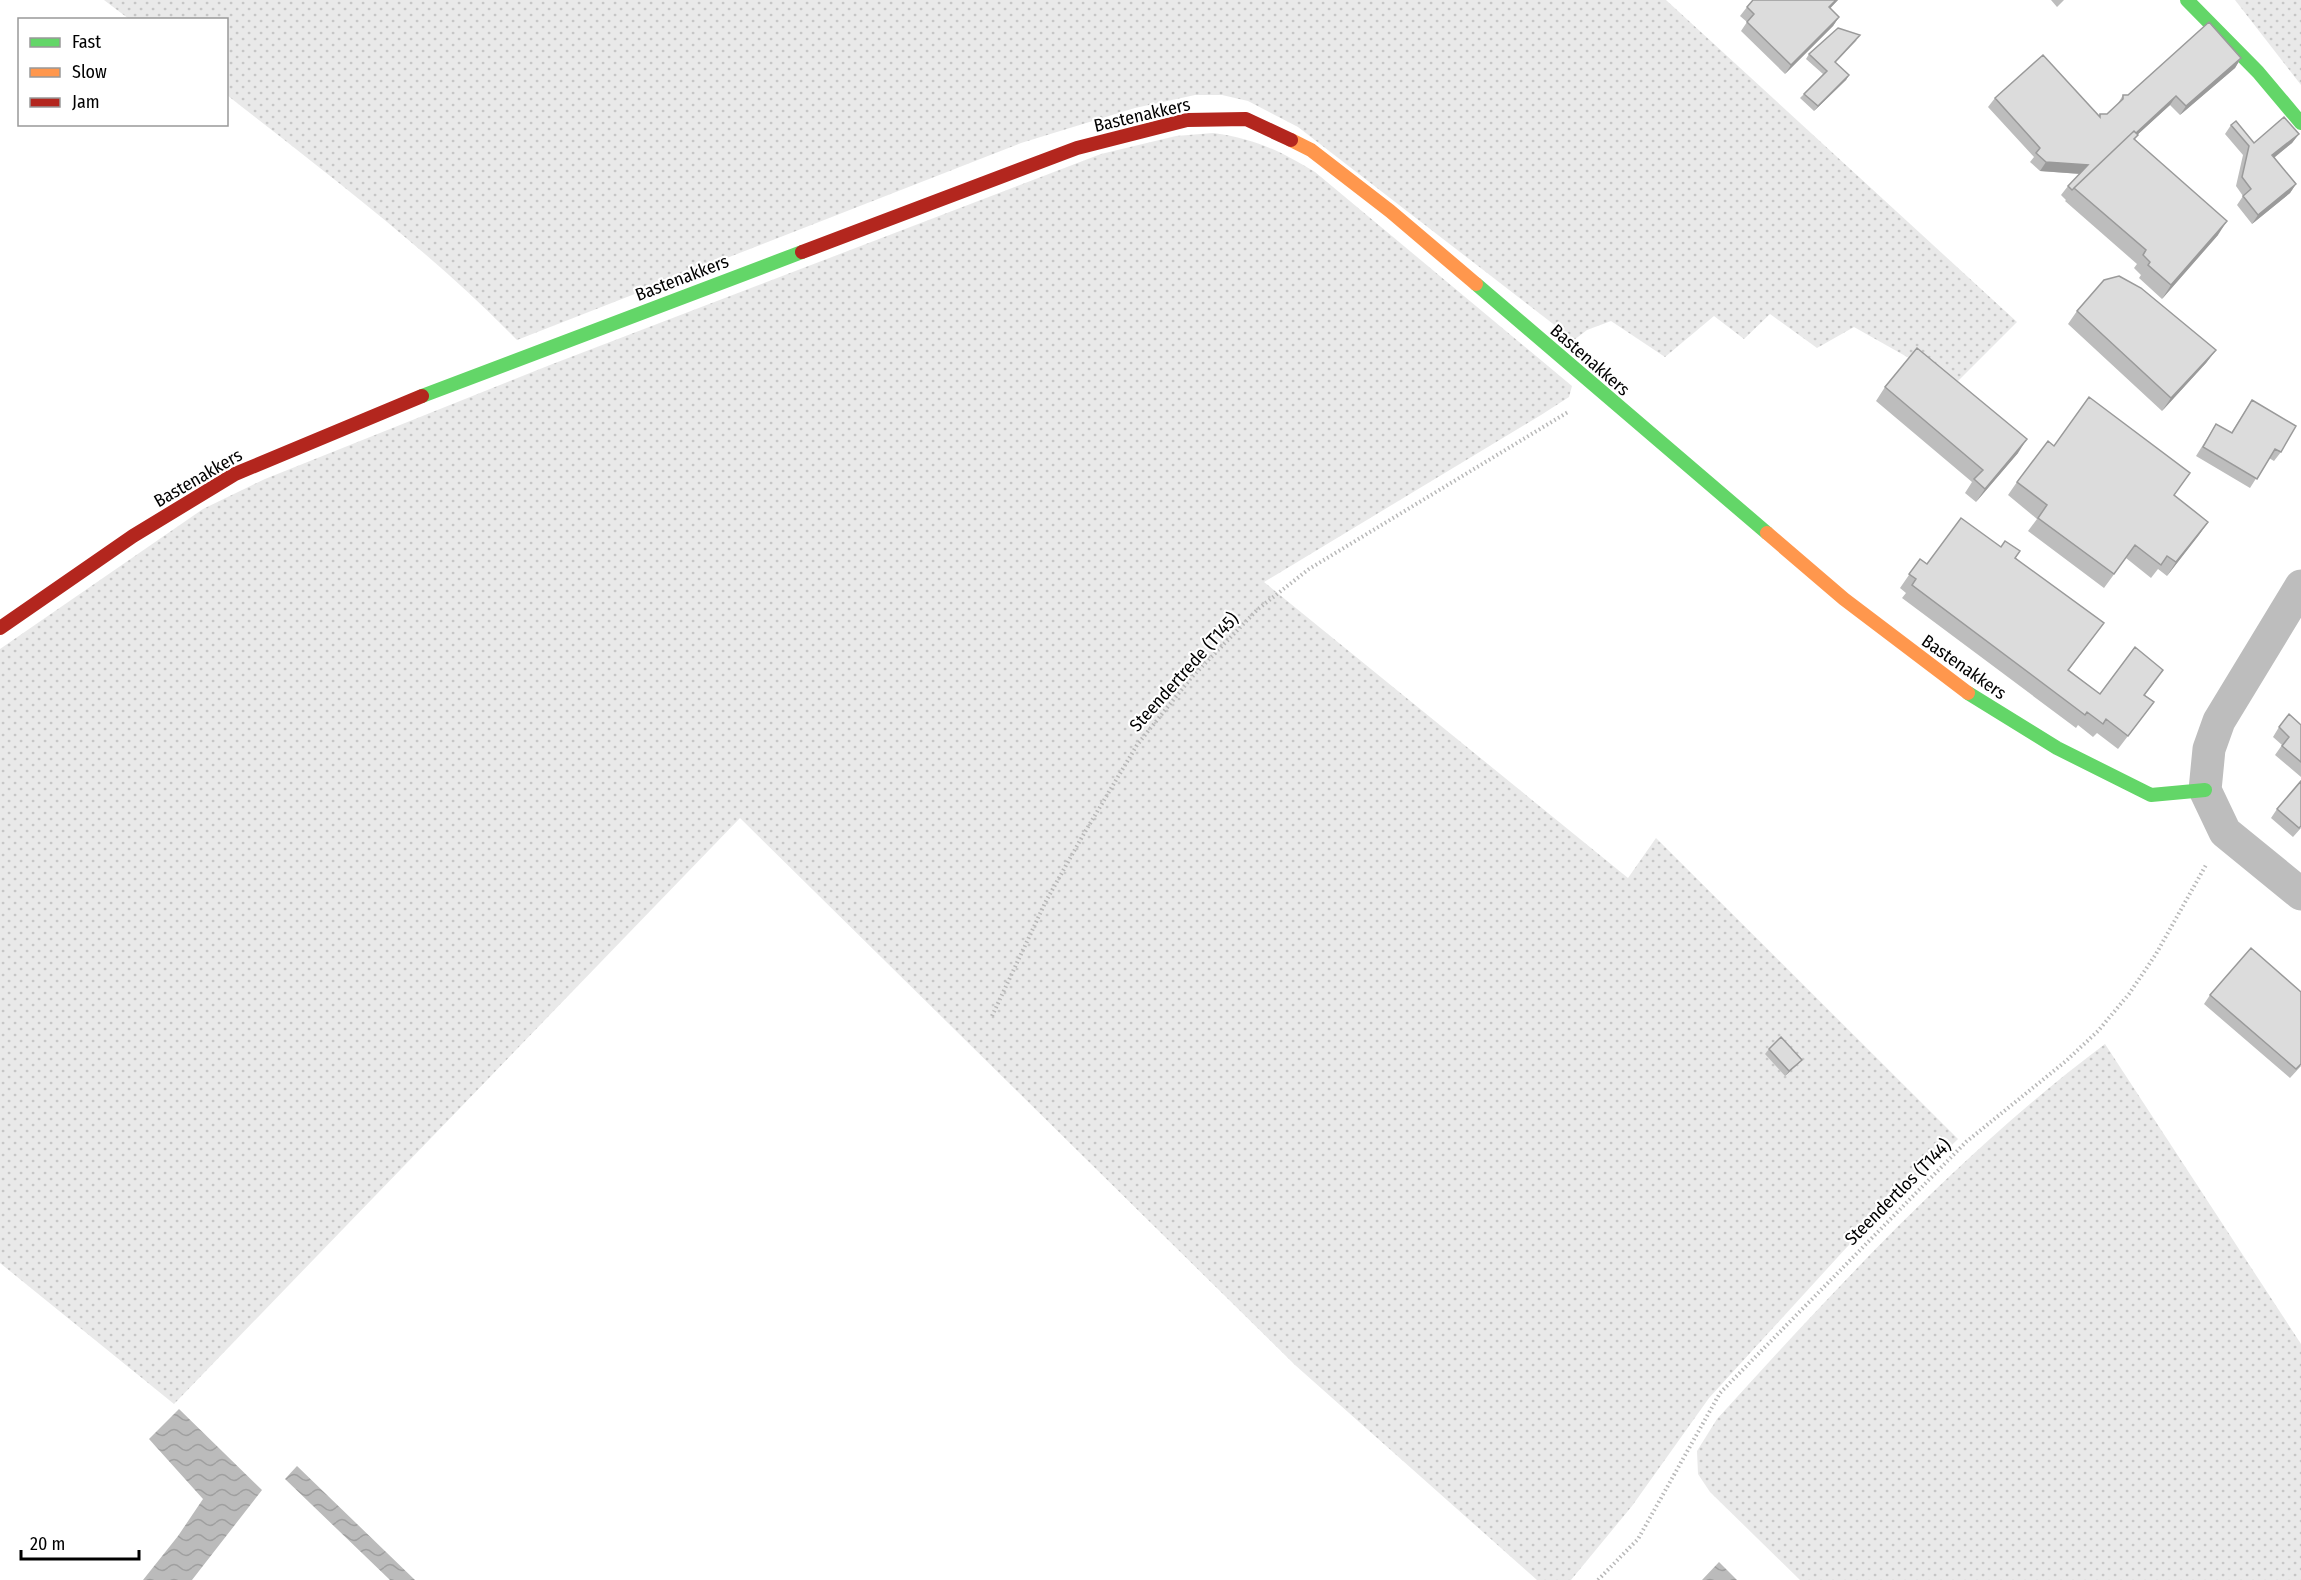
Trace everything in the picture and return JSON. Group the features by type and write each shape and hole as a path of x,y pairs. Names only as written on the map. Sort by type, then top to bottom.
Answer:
{"street":[{"path":"2187,0 2258,72 2301,123"},
{"name":"Bastenakkers","path":"0,628 124,543 235,474 427,394 1077,148 1187,120 1246,119 1311,150 1390,211 1600,393 1844,599 1981,703 2057,748 2151,795 2205,789"},
{"path":"2301,586 2219,721 2209,749 2205,789 2225,831 2301,894"}],"path":[{"name":"Steendertrede (T145)","path":"992,1016 1046,901 1137,745 1191,678 1251,616 1309,569 1600,393"},
{"name":"Steendertlos (T144)","path":"1598,1580 1638,1539 1720,1393 1966,1142 2066,1061 2098,1031 2129,994 2156,954 2225,831"}],"shaded area":[{"path":"104,0 1666,0 2017,322 1955,384 1854,327 1817,348 1770,314 1744,339 1714,316 1665,357 1611,321 1587,330 1574,340 1298,127 1248,101 1222,95 1195,95 1135,108 1021,143 517,340 412,243 228,96 228,18 128,18"},
{"path":"2235,0 2301,0 2301,85"},
{"path":"1213,133 1266,146 1315,172 1572,386 1569,397 1541,415 1264,582 1628,878 1656,838 1958,1139 1847,1247 1709,1398 1632,1506 1571,1580 1537,1580 1295,1365 740,818 174,1404 0,1263 0,649 203,509 265,479 550,365 1101,154 1176,136"},
{"path":"2105,1044 2301,1344 2301,1580 1800,1580 1710,1492 1698,1474 1697,1451 1717,1419 1808,1319 1902,1222 2001,1129"}],"water":[{"path":"179,1409 262,1490 192,1580 143,1580 178,1536 203,1499 149,1439"},
{"path":"297,1466 415,1580 390,1580 285,1479"},
{"path":"1719,1562 1737,1580 1702,1580"}],"building":[{"path":"1753,0 1836,0 1829,7 1839,17 1791,65 1747,22 1754,14 1747,7"},
{"path":"2209,22 2241,58 2186,106 2176,96 2136,133 2134,131 2072,190 2068,186 2088,165 2046,162 2036,153 2040,148 1995,98 2043,55 2100,117 2100,114 2107,114 2123,99 2123,95 2128,95"},
{"path":"1838,28 1860,35 1835,62 1849,75 1818,106 1804,94 1827,71 1809,54"},
{"path":"2284,117 2299,134 2272,155 2296,184 2258,215 2243,196 2251,189 2242,177 2249,146 2231,125 2236,121 2254,143"},
{"path":"2134,131 2138,135 2134,139 2227,221 2171,285 2148,265 2150,262 2143,255 2146,250 2074,188"},
{"path":"2119,276 2141,288 2216,350 2171,398 2077,311 2104,280"},
{"path":"1917,348 2027,439 1985,489 1974,479 1983,470 1885,387"},
{"path":"2089,397 2190,473 2174,495 2208,522 2176,562 2167,556 2161,565 2135,545 2114,574 2038,518 2047,505 2017,482 2048,441 2054,446"},
{"path":"2252,400 2296,426 2281,452 2275,449 2257,479 2203,447 2216,424 2232,433"},
{"path":"1961,518 2001,547 2005,541 2020,551 2015,558 2104,623 2068,670 2100,694 2135,647 2163,670 2144,695 2154,702 2128,736 2106,719 2103,724 2087,712 2085,715 1912,585 1916,579 1909,574 1920,559 1927,564"},
{"path":"2289,714 2301,725 2301,762 2282,746 2289,737 2279,727"},
{"path":"2301,781 2301,826 2299,828 2277,809"},
{"path":"2251,948 2301,992 2301,1064 2296,1069 2210,995"},
{"path":"1781,1037 1802,1060 1789,1071 1769,1049"}],"traffic: fast":[{"path":"2187,0 2258,72 2301,123"},
{"path":"422,396 802,252"},
{"path":"1476,284 1767,533"},
{"path":"1968,693 2057,748 2151,795 2205,790"}],"traffic: slow":[{"path":"1291,140 1311,150 1390,211 1476,284"},
{"path":"1767,533 1844,599 1968,693"}],"traffic: jam":[{"path":"802,252 1077,148 1187,120 1246,119 1291,140"},
{"path":"0,628 133,536 235,474 422,396"}]}
